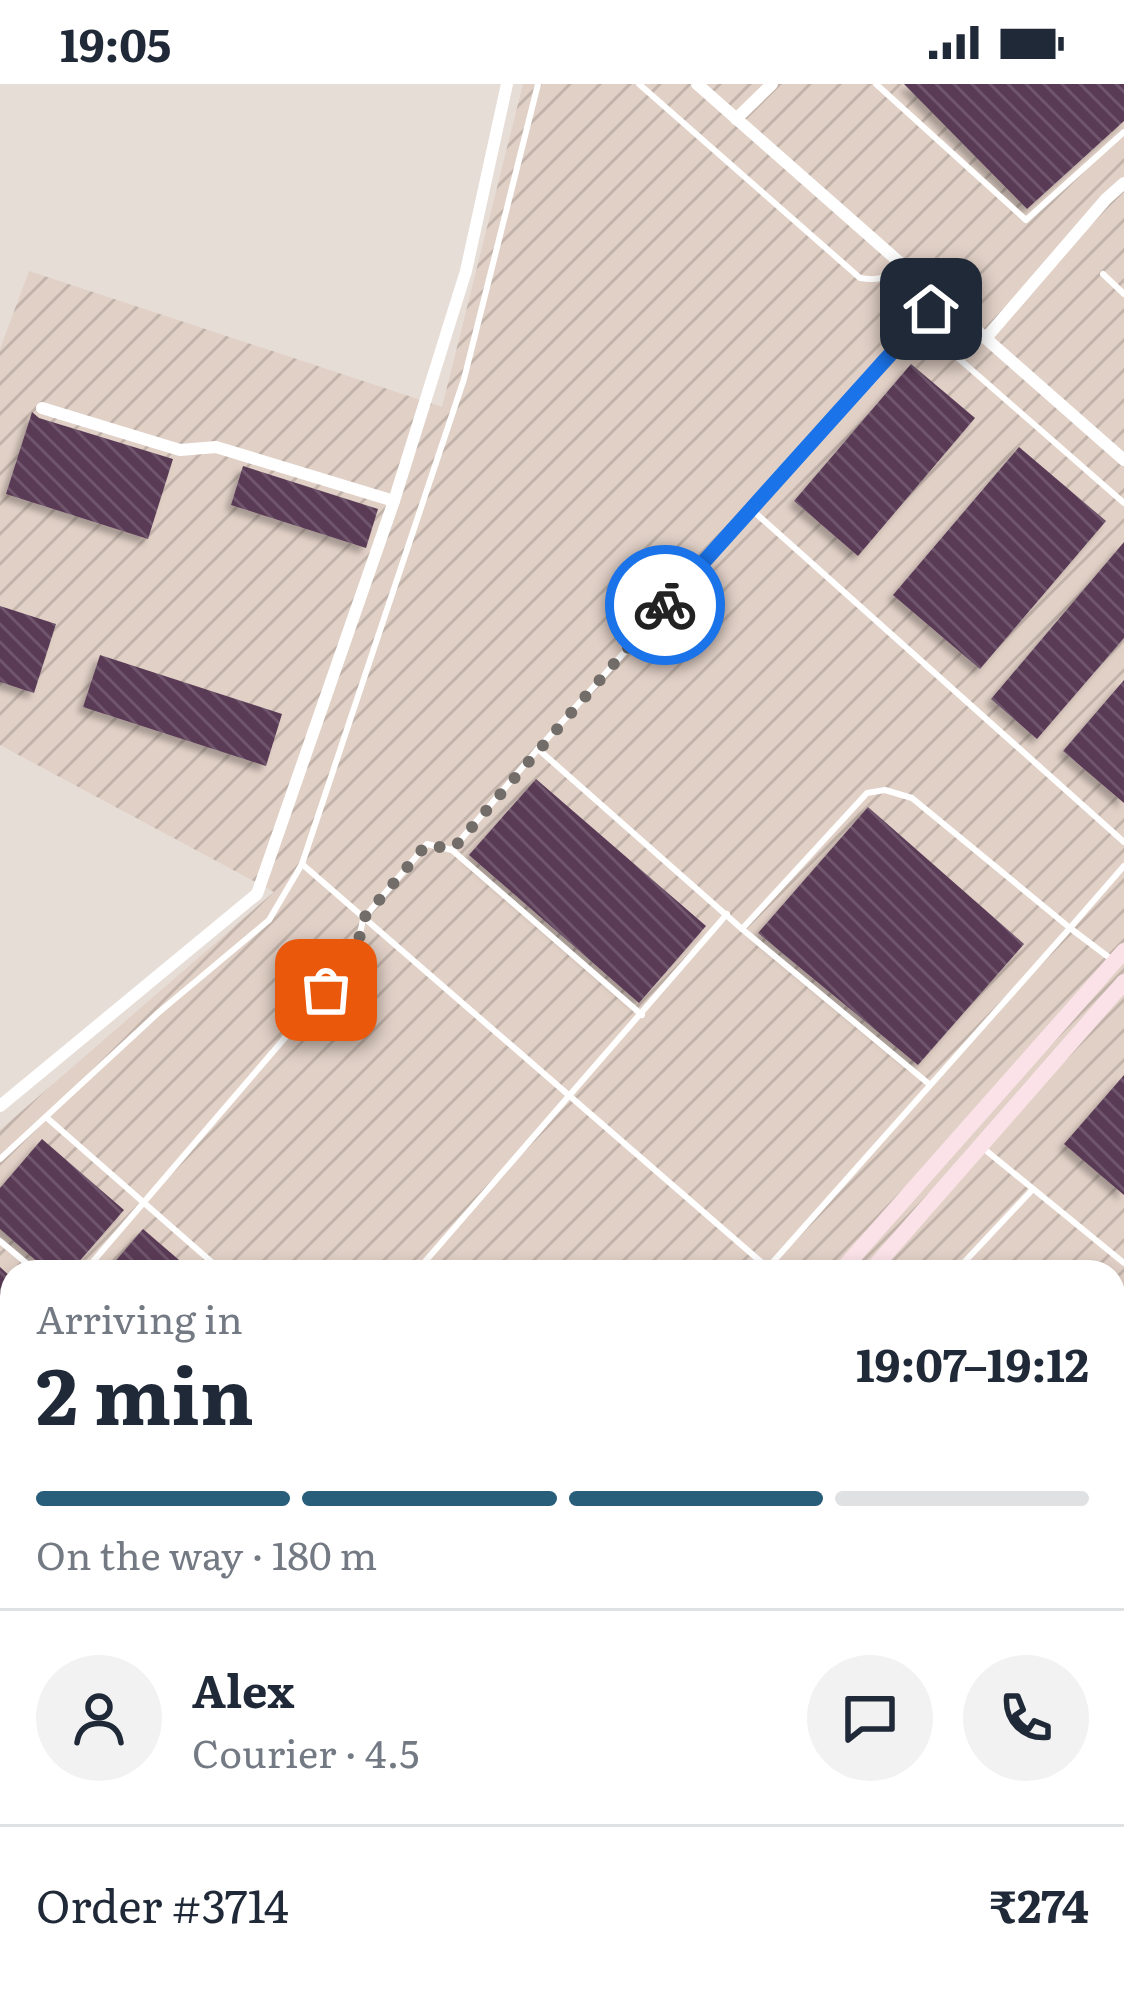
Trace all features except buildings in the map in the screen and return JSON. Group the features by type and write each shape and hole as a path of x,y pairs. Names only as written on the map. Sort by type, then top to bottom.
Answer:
{"main road":[{"path":"851,1260 1119,956"},
{"path":"880,1260 1124,982"}],"street":[{"path":"0,1106 257,894 394,501 466,271 508,84"},
{"path":"697,84 1124,460"},
{"path":"736,118 772,84"},
{"path":"986,338 1124,183"},
{"path":"42,408 180,450 216,447 394,501"}],"lane":[{"path":"0,1160 158,1013 269,920 302,864 464,379 538,84"},
{"path":"639,84 860,278 888,277 900,262"},
{"path":"876,84 1026,220 1124,131"},
{"path":"1103,274 1124,294"},
{"path":"452,850 941,298"},
{"path":"919,323 1124,503"},
{"path":"751,508 1124,842"},
{"path":"538,749 742,929 929,1084"},
{"path":"742,929 867,793 885,790 912,798 1070,928 1119,956"},
{"path":"95,1260 356,955 363,919 427,844 452,850 642,1015"},
{"path":"302,864 755,1260"},
{"path":"775,1260 1124,866"},
{"path":"427,1260 727,914"},
{"path":"46,1118 209,1260"},
{"path":"980,1146 1119,1260"},
{"path":"966,1260 1032,1190"},
{"path":"0,1240 23,1260"}],"shaded area":[{"path":"523,84 1124,84 1124,1260 0,1260 0,1130 274,892 0,745 0,349 29,271 442,407"}],"way so far":[{"path":"326,990 356,955 363,919 427,844 452,850 665,605"}],"route":[{"path":"665,605 931,309"}]}
